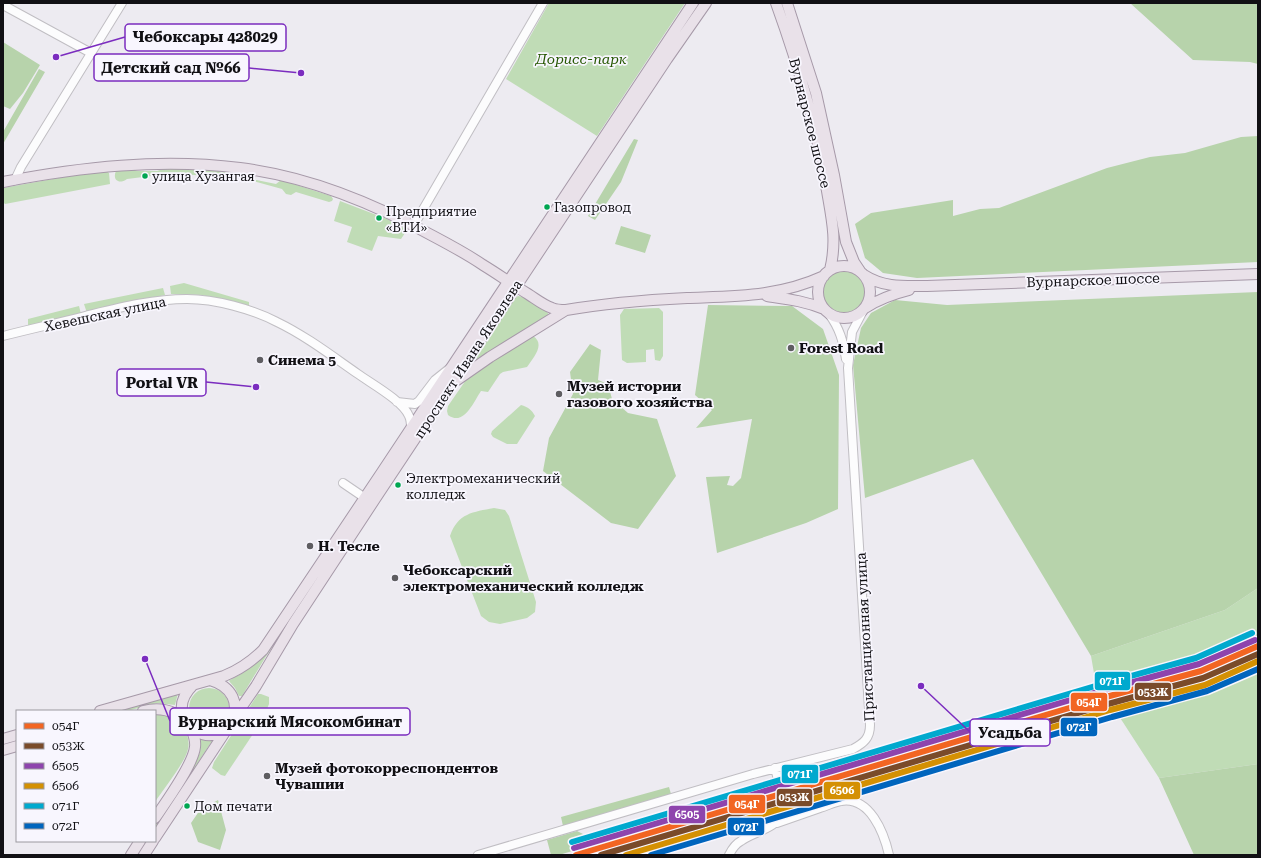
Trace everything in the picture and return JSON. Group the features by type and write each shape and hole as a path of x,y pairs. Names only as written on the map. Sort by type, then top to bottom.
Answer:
{"main road":[{"name":"проспект Ивана Яковлева","path":"156,836 256,686 293,624 452,383 512,284 693,3"},
{"name":"проспект Ивана Яковлева","path":"210,680 242,668 262,650 451,368 512,284 706,3"},
{"name":"Вурнарское шоссе","path":"776,3 805,74"},
{"name":"Вурнарское шоссе","path":"787,3 846,242 854,262 862,273 878,283 891,286 927,286 1258,274"},
{"name":"Вурнарское шоссе","path":"827,163 834,234 834,250 827,273"},
{"path":"3,182 85,168 132,164 184,164 242,168 301,181 374,206 414,225 475,259 545,305 555,309 566,310 615,302 757,295 788,290 827,273 837,266 853,267 862,273 870,289 870,296 864,309 856,315 842,319 835,317 811,303 757,295"},
{"path":"827,273 818,289 820,302 827,311"},
{"name":"Вурнарское шоссе","path":"864,309 876,301 892,294 927,286"},
{"path":"452,383 566,310"},
{"path":"104,710 210,680 223,685 231,694 235,706 231,722 218,733 206,735 200,733 173,712 167,710 148,710"},
{"path":"156,816 194,754 195,739 182,709 184,696 193,685"},
{"path":"3,739 16,735"},
{"path":"3,750 16,746"},
{"path":"131,855 139,842"},
{"path":"144,855 152,842"}],"street":[{"path":"15,180 21,167 122,3"},
{"path":"414,225 542,3"},
{"path":"3,5 91,53"},
{"name":"Хевешская улица","path":"3,336 113,309 150,302 174,299 202,300 252,312 276,321 316,346 397,402 409,416 411,428"},
{"name":"Пристанционная улица","path":"848,368 852,332 864,309"},
{"name":"Пристанционная улица","path":"478,855 775,768 853,749 866,741 870,732 869,693 848,368 842,336 836,323 827,311"},
{"path":"397,402 414,404 419,401 435,380 451,368"},
{"path":"343,483 365,498"},
{"path":"841,801 854,789 868,780 943,758 1200,677 1258,652"},
{"path":"775,768 785,815"},
{"path":"729,855 739,842 748,836 777,823 785,815 841,801 854,802 864,807 872,815 886,840 889,855"}],"green space":[{"name":"Дорисс-парк","path":"549,3 685,3 597,136 506,79"},
{"path":"1130,3 1258,3 1258,64 1250,62 1193,60"},
{"path":"3,42 40,65 23,93 10,109 3,106"},
{"path":"39,69 45,72 3,144 3,132"},
{"path":"1258,136 1258,262 917,278 883,273 865,258 855,224 871,213 953,200 953,216 980,209 999,208 1107,168 1150,157 1185,153 1241,137"},
{"path":"634,139 638,140 621,182 595,220 588,216"},
{"path":"130,168 137,171 157,171 166,168 237,172 239,175 238,179 235,180 227,180 225,177 179,174 176,177 167,174 127,179 121,182 117,181 115,177 116,171"},
{"path":"106,171 109,173 110,184 5,204 3,202 3,188"},
{"path":"246,175 252,179 276,184 281,180 331,196 333,199 329,202 296,192 291,195 286,194 282,189 250,180 245,183 243,180"},
{"path":"340,201 387,219 404,228 405,233 401,239 378,236 372,251 347,242 352,227 334,221"},
{"path":"621,226 651,235 645,253 615,244"},
{"path":"844,271 859,277 865,292 859,307 844,313 829,307 823,292 829,277"},
{"path":"184,283 249,302 249,308 202,295 171,294 170,286"},
{"path":"163,288 165,295 87,313 84,304"},
{"path":"508,290 265,658 242,696 239,696 229,681 250,667 267,650"},
{"path":"1258,292 1258,588 1225,610 1091,656 973,459 865,498 853,365 861,328 871,313 895,300 947,305"},
{"path":"518,296 524,297 545,310 548,315 480,359 477,360 474,358 512,300"},
{"path":"708,305 792,306 823,329 839,375 838,509 806,523 717,553 706,477 730,476 727,485 733,486 741,478 752,419 696,428 712,410 695,395"},
{"path":"79,306 81,314 28,328 28,319"},
{"path":"659,308 663,312 663,356 660,361 655,360 654,349 646,350 646,362 627,363 622,360 620,315 624,309"},
{"path":"533,336 537,339 538,347 535,355 527,367 500,374 488,392 481,391 472,406 464,415 459,418 454,418 448,415 448,406 468,377"},
{"path":"590,344 601,350 598,380 608,384 612,399 628,413 657,419 676,476 638,529 611,523 543,471 549,438 573,394 570,372"},
{"path":"521,405 530,409 535,416 517,444 507,444 493,437 491,434 492,431"},
{"path":"494,508 505,510 509,516 536,602 535,612 527,618 500,624 489,622 481,616 450,536 457,522 462,518 479,511"},
{"path":"1258,588 1258,764 1159,778 1095,679 1091,656 1225,610"},
{"path":"213,688 220,691 226,697 229,708 228,716 220,725 213,728 205,728 198,725 190,716 189,704 192,697 201,689"},
{"path":"178,693 175,705 157,703 131,710 119,710"},
{"path":"258,694 269,697 267,709 255,724 257,728 225,776 221,775 212,768 214,762"},
{"path":"156,715 165,715 177,721 182,726 188,737 189,746 179,768 156,801"},
{"path":"201,740 212,741 156,826 156,823 196,762 200,752"},
{"path":"1258,764 1258,855 1194,855 1159,778"},
{"path":"669,787 671,794 563,826 561,817"},
{"path":"218,800 226,830 220,850 198,842 191,823 200,810"},
{"path":"642,820 652,827 559,855 551,855 547,840 577,831 587,836"}],"transit line":[{"name":"071Г","path":"572,842 1102,684 1196,658 1252,633"},
{"name":"6505","path":"574,848 1104,690 1199,664 1255,640"},
{"name":"054Г","path":"576,855 1106,697 1201,671 1258,646"},
{"name":"053Ж","path":"601,855 1108,704 1203,678 1258,654"},
{"name":"6506","path":"626,855 1110,710 1205,685 1258,661"},
{"name":"072Г","path":"651,855 1112,717 1207,691 1258,669"}],"place":[{"name":"Чебоксары 428029","path":"56,57"},
{"name":"Детский сад №66","path":"301,73"},
{"name":"улица Хузангая","path":"145,176"},
{"name":"Газопровод","path":"547,207"},
{"name":"Предприятие «ВТИ»","path":"379,218"},
{"name":"Forest Road","path":"791,348"},
{"name":"Синема 5","path":"260,360"},
{"name":"Portal VR","path":"256,387"},
{"name":"Музей истории газового хозяйства","path":"559,394"},
{"name":"Электромеханический колледж","path":"398,485"},
{"name":"Н. Тесле","path":"310,546"},
{"name":"Чебоксарский электромеханический колледж","path":"395,578"},
{"name":"Вурнарский Мясокомбинат","path":"145,659"},
{"name":"Усадьба","path":"921,686"},
{"name":"Музей фотокорреспондентов Чувашии","path":"267,776"},
{"name":"Дом печати","path":"187,806"}]}
